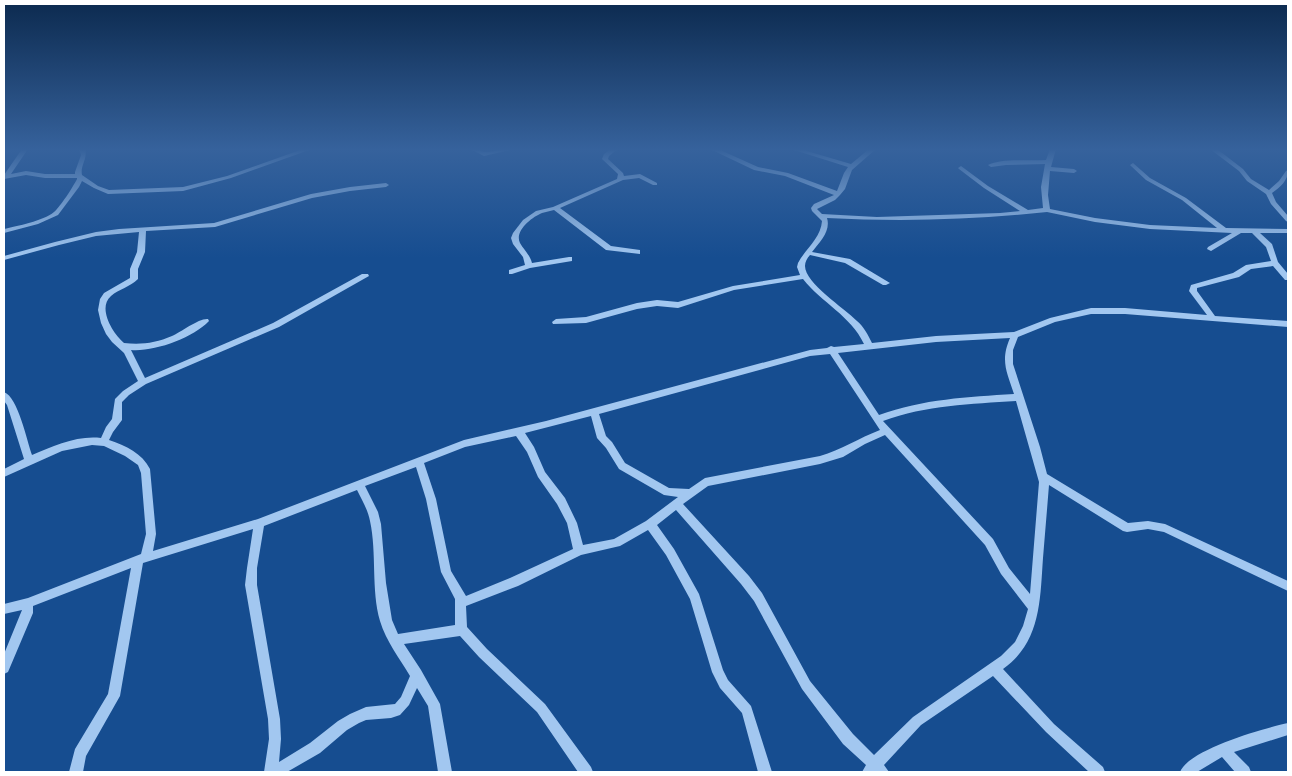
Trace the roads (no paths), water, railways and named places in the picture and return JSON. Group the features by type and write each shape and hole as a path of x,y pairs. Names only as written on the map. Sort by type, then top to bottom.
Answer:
{"street":[{"path":"4,231 56,214 77,185"},
{"path":"93,185 108,192 183,189 199,185"},
{"path":"529,266 525,253 517,244 516,233 530,217 538,212 554,208 606,185"},
{"path":"815,185 838,194"},
{"path":"844,185 838,194 814,208 825,220 826,226 801,262 806,276 828,300 845,312 863,332 869,345"},
{"path":"984,185 1026,212"},
{"path":"1045,185 1043,195 1047,210"},
{"path":"1159,185 1184,199 1224,230"},
{"path":"1258,185 1269,193 1273,203 1288,220"},
{"path":"1269,193 1277,185"},
{"path":"4,258 84,237 119,231 216,225 311,196 350,189 386,186"},
{"path":"554,208 609,248 637,252"},
{"path":"821,216 876,219 1000,215 1047,210 1095,220 1139,226 1240,231 1288,231"},
{"path":"143,230 141,252 134,269 134,279 108,295 103,304 103,317 108,329 113,338 124,346 143,382"},
{"path":"1211,249 1240,231"},
{"path":"1254,231 1268,246 1275,262 1288,278"},
{"path":"809,253 847,261 886,283"},
{"path":"512,272 529,266 569,259"},
{"path":"1213,318 1193,291 1194,287 1236,275 1249,267 1275,262"},
{"path":"104,442 117,420 118,401 126,393 143,382 276,325 365,276"},
{"path":"556,322 586,320 659,302 678,305 733,288 806,276"},
{"path":"4,609 28,602 142,559 259,524 464,444 518,432 716,380 790,357 831,349 961,336 1015,335 1059,318 1091,311 1125,311 1288,324"},
{"path":"124,346 151,347 185,334 205,320"},
{"path":"677,504 746,580 758,597 806,686 875,770 917,721 994,668 1019,646 1028,628 1034,608 1043,506 1042,477 1009,364 1009,350 1015,335"},
{"path":"831,349 886,431 989,542 1005,571 1034,608"},
{"path":"4,395 11,404 29,461"},
{"path":"878,419 905,409 929,404 1020,397"},
{"path":"594,411 602,438 609,445 622,466 668,492 689,493"},
{"path":"461,603 514,582 579,551 610,546 650,524 705,482 774,470 834,456 886,431"},
{"path":"518,432 531,450 541,474 562,501 572,523 579,551"},
{"path":"4,473 29,461 85,442 104,442 134,456 144,466 150,534 142,559 114,696 109,707 87,739 80,754 76,772"},
{"path":"419,462 431,499 446,572 459,595 462,630 540,708 586,772"},
{"path":"1042,477 1127,528 1148,525 1165,528 1288,586"},
{"path":"360,486 373,512 376,524 380,583 386,621 395,640 434,704 445,772"},
{"path":"259,524 251,585 274,719 275,739 271,772"},
{"path":"650,524 670,552 689,586 718,672 724,684 747,710 765,772"},
{"path":"4,668 26,613 28,602"},
{"path":"395,640 462,630"},
{"path":"994,668 1050,728 1098,772"},
{"path":"276,772 285,764 315,748 346,722 369,712 393,711 400,707 417,674"},
{"path":"1187,772 1196,764 1223,749 1288,729"},
{"path":"1223,749 1244,772"}]}
